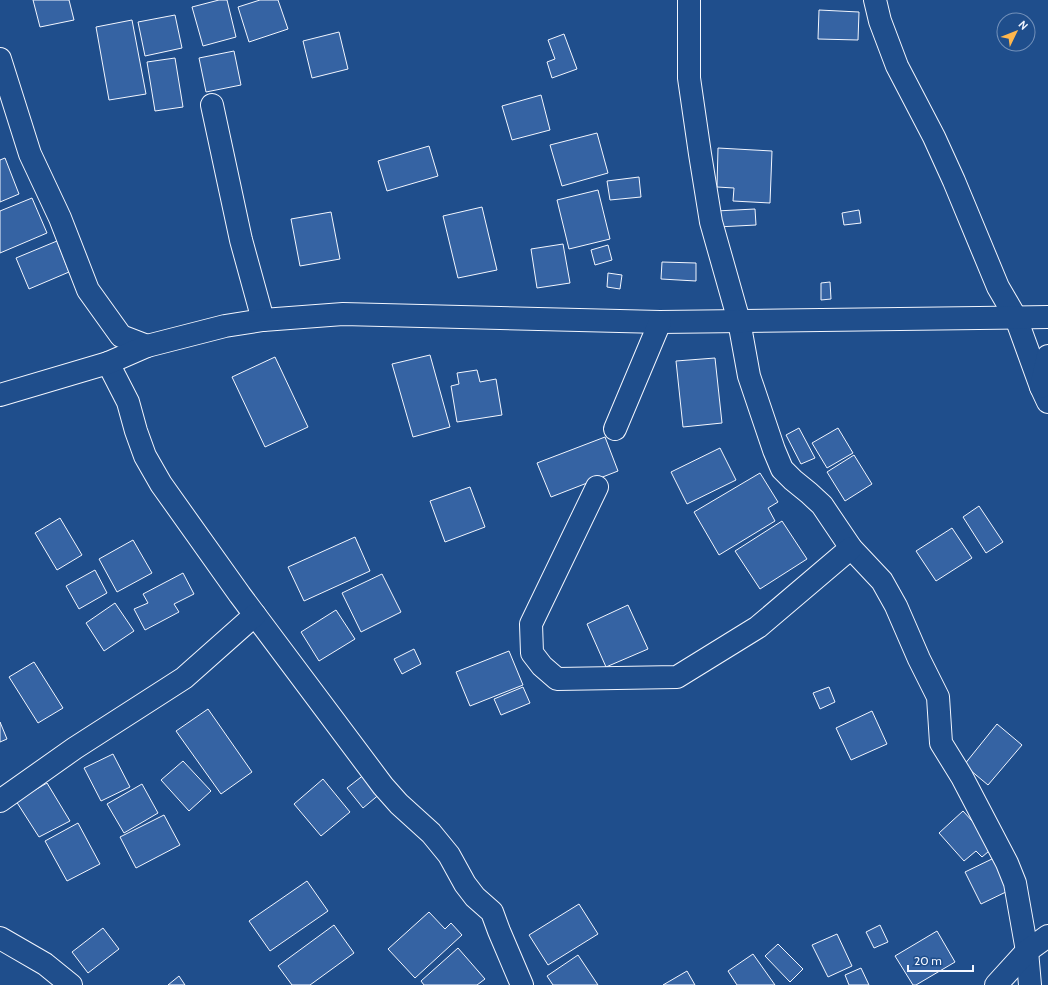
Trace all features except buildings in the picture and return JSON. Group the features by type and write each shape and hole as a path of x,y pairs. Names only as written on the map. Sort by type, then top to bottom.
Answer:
{"street":[{"path":"689,0 689,78 711,222 738,321 749,376 774,450 782,469 810,493 822,506 851,548 882,580 896,606 919,659 938,697 941,743 962,777 1007,863 1014,883 1027,951 1030,985"},
{"path":"875,0 880,21 897,66 934,137 998,287 1016,318 1045,395"},
{"path":"0,59 30,154 60,218 88,290 121,336 148,346"},
{"path":"212,105 241,240 263,320"},
{"path":"0,395 108,363 148,346 225,326 263,320 343,314 660,322 1048,317"},
{"path":"615,429 660,322"},
{"path":"1045,395 1048,356"},
{"path":"108,363 128,402 145,456 161,484 255,615 383,786 399,804 431,833 449,855 465,884 475,897 492,912 522,985"},
{"path":"597,486 531,624 532,653 542,666 557,680 677,677 758,627 851,548"},
{"path":"0,801 75,748 184,678 255,615"},
{"path":"996,985 1027,951 1048,936"},
{"path":"0,938 45,964 71,985"}]}
